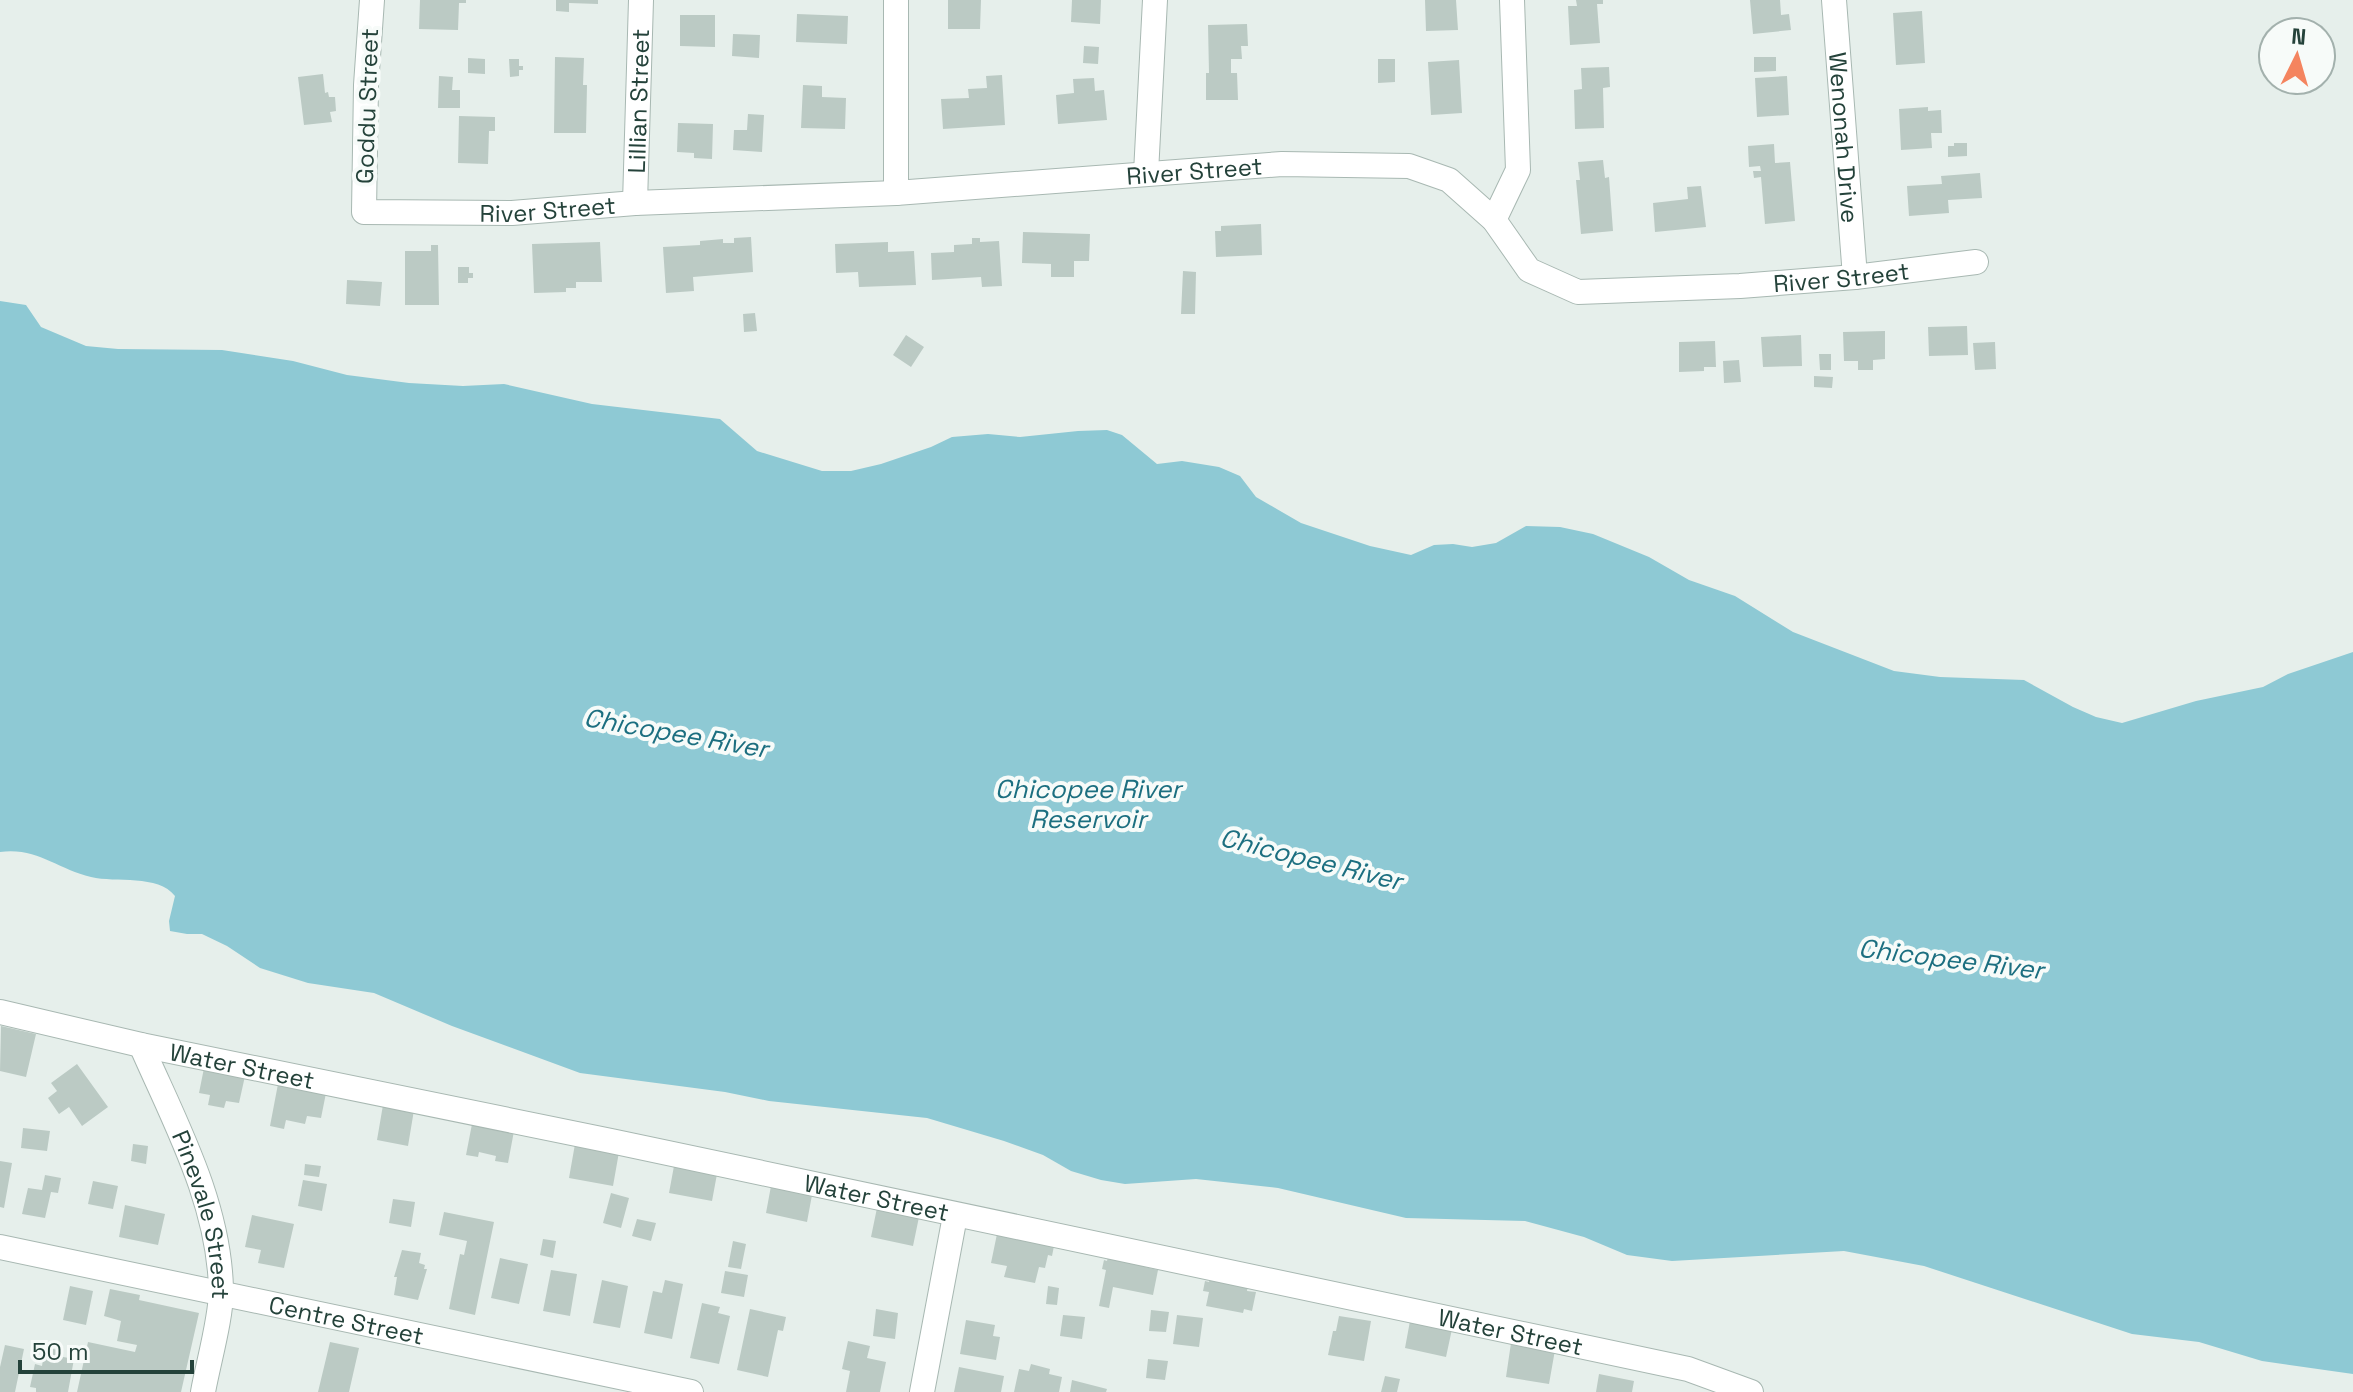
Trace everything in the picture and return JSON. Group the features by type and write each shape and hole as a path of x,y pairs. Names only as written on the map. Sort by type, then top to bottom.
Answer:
{"street":[{"name":"Goddu Street","path":"364,212 366,85 372,0"},
{"name":"Lillian Street","path":"635,203 641,0"},
{"path":"896,0 896,193"},
{"path":"1146,173 1155,0"},
{"path":"1494,220 1518,170 1512,0"},
{"name":"Wenonah Drive","path":"1834,0 1855,277"},
{"name":"River Street","path":"364,212 512,213 635,203 896,193 1282,164 1409,166 1449,180 1494,220 1529,270 1578,292 1855,277 1976,262"},
{"name":"Water Street","path":"0,1012 141,1045 1688,1369 1751,1392"},
{"name":"Pinevale Street","path":"141,1045 206,1197 222,1292 203,1392"},
{"path":"922,1392 955,1216"},
{"name":"Centre Street","path":"0,1247 691,1392"}],"water":[{"name":"Chicopee River Reservoir","path":"0,301 26,305 41,327 86,346 222,350 293,361 347,375 409,383 463,386 504,384 592,404 720,419 757,451 822,471 851,471 881,464 952,437 988,434 1020,437 1107,430 1122,435 1157,464 1182,461 1219,467 1240,476 1256,497 1301,523 1370,546 1411,555 1434,545 1472,547 1496,543 1526,526 1560,527 1593,534 1649,557 1689,580 1735,596 1793,632 1894,671 1940,677 2024,680 2073,707 2122,723 2196,701 2263,687 2288,674 2353,652 2353,1374 2262,1361 2199,1342 2132,1334 1924,1266 1844,1251 1672,1261 1627,1255 1584,1237 1525,1221 1406,1218 1278,1188 1196,1179 1125,1184 1101,1180 1071,1171 1043,1155 1004,1141 927,1118 769,1101 725,1092 580,1073 452,1026 374,993 308,983 260,968 202,934 170,931 169,921 175,896 168,889 136,880 91,877 36,856 13,851 0,852"}],"building":[{"path":"420,0 466,0 466,3 459,3 458,30 419,29"},
{"path":"556,0 598,0 598,4 569,3 569,12 556,11"},
{"path":"948,0 981,0 980,29 948,29"},
{"path":"1072,0 1101,0 1100,24 1071,22"},
{"path":"1425,0 1456,0 1458,30 1426,31"},
{"path":"1576,0 1603,0 1603,4 1597,4 1600,43 1570,45 1568,6 1577,6"},
{"path":"1750,0 1780,0 1781,15 1789,14 1791,30 1753,34"},
{"path":"1922,11 1925,63 1896,65 1893,13"},
{"path":"797,14 848,16 847,44 796,42"},
{"path":"680,15 715,15 715,47 680,46"},
{"path":"1247,24 1248,46 1241,46 1242,59 1231,59 1231,73 1237,73 1238,100 1206,100 1208,25"},
{"path":"733,34 760,35 759,58 732,56"},
{"path":"1084,46 1099,47 1098,64 1083,63"},
{"path":"555,57 584,58 586,133 554,133"},
{"path":"1754,57 1776,57 1776,71 1754,72"},
{"path":"468,58 485,59 485,74 468,73"},
{"path":"509,59 519,59 523,70 519,70 519,76 510,77"},
{"path":"1378,59 1395,59 1395,82 1378,83"},
{"path":"1459,60 1462,113 1431,115 1428,62"},
{"path":"1609,67 1610,87 1603,88 1604,128 1575,129 1574,90 1582,89 1581,68"},
{"path":"323,74 325,93 335,97 336,111 330,112 332,122 304,125 298,77"},
{"path":"1002,75 1005,125 943,129 941,99 969,98 968,89 987,88 986,76"},
{"path":"439,76 453,77 452,90 460,90 460,108 438,108"},
{"path":"1787,76 1789,115 1757,117 1755,78"},
{"path":"1094,78 1095,91 1104,90 1107,120 1058,124 1056,95 1074,93 1073,79"},
{"path":"803,85 822,86 822,97 846,98 845,129 801,128"},
{"path":"1928,107 1928,111 1941,110 1942,133 1931,133 1932,148 1901,150 1899,109"},
{"path":"748,114 764,115 762,152 733,150 734,130 747,130"},
{"path":"459,116 495,117 495,131 489,131 488,164 458,163"},
{"path":"678,123 713,124 712,159 694,158 694,153 677,152"},
{"path":"1954,143 1967,143 1967,156 1948,157 1948,146 1954,146"},
{"path":"1774,144 1775,163 1790,162 1795,221 1765,224 1761,177 1754,178 1753,171 1761,171 1760,166 1749,167 1748,146"},
{"path":"1603,160 1605,178 1609,177 1613,231 1581,234 1576,180 1580,180 1578,162"},
{"path":"1980,173 1982,198 1948,200 1949,213 1909,216 1907,186 1942,184 1941,176"},
{"path":"1701,186 1706,227 1655,232 1653,203 1688,199 1687,187"},
{"path":"1261,224 1262,255 1216,257 1215,231 1221,231 1221,226"},
{"path":"1023,232 1090,234 1089,261 1074,261 1074,277 1051,277 1051,264 1022,263"},
{"path":"751,237 753,272 693,277 694,291 666,293 663,247 700,245 700,241 723,239 723,243 734,243 734,238"},
{"path":"972,238 980,238 980,242 999,241 1002,286 982,287 981,277 932,280 931,253 954,252 954,245 972,244"},
{"path":"600,242 602,282 576,282 576,288 566,288 566,292 534,293 532,244"},
{"path":"888,242 888,252 914,251 916,285 859,287 858,272 836,273 835,244"},
{"path":"431,245 438,245 439,305 405,305 405,251 431,251"},
{"path":"458,267 469,267 469,273 473,273 468,283 458,283"},
{"path":"1183,271 1196,272 1195,314 1181,314"},
{"path":"347,280 382,282 380,306 346,304"},
{"path":"755,313 757,331 744,332 743,314"},
{"path":"1967,326 1968,355 1929,356 1928,327"},
{"path":"1885,331 1885,359 1873,360 1873,370 1858,370 1858,361 1844,361 1843,332"},
{"path":"906,335 924,347 911,367 893,355"},
{"path":"1801,335 1802,366 1763,367 1761,337"},
{"path":"1715,341 1716,367 1679,372 1679,342"},
{"path":"1995,342 1996,369 1975,370 1973,343"},
{"path":"1819,354 1831,354 1831,370 1820,370"},
{"path":"1739,360 1741,382 1724,383 1723,361"},
{"path":"1814,376 1833,377 1832,388 1814,387"},
{"path":"1,1026 36,1034 26,1077 0,1071"},
{"path":"77,1064 108,1107 82,1126 69,1107 59,1114 48,1098 57,1091 51,1083"},
{"path":"204,1068 245,1076 239,1103 226,1101 224,1108 208,1105 210,1095 199,1093"},
{"path":"278,1084 326,1093 321,1118 307,1116 305,1124 286,1120 284,1129 270,1126"},
{"path":"383,1105 414,1110 408,1146 377,1140"},
{"path":"472,1124 514,1131 508,1163 495,1161 496,1156 479,1152 478,1157 466,1155"},
{"path":"23,1128 50,1131 47,1151 21,1148"},
{"path":"133,1144 148,1146 146,1164 131,1161"},
{"path":"575,1144 619,1152 613,1186 569,1178"},
{"path":"0,1161 12,1163 4,1208 0,1207"},
{"path":"305,1164 321,1166 319,1177 304,1175"},
{"path":"674,1166 717,1174 712,1201 669,1193"},
{"path":"45,1175 61,1178 58,1193 51,1192 45,1218 22,1214 28,1188 42,1190"},
{"path":"303,1180 327,1184 322,1211 298,1206"},
{"path":"93,1181 118,1186 113,1209 88,1204"},
{"path":"771,1186 812,1195 807,1222 766,1213"},
{"path":"611,1193 629,1198 621,1228 603,1223"},
{"path":"393,1199 415,1202 411,1227 389,1223"},
{"path":"125,1205 165,1214 158,1245 119,1237"},
{"path":"877,1208 919,1217 913,1246 871,1237"},
{"path":"444,1212 494,1222 475,1315 449,1309 460,1254 464,1255 467,1241 439,1235"},
{"path":"252,1215 294,1224 284,1268 258,1263 261,1250 245,1247"},
{"path":"637,1219 656,1223 651,1241 632,1236"},
{"path":"997,1234 1054,1246 1045,1268 1039,1267 1035,1283 1004,1277 1007,1266 991,1263"},
{"path":"543,1239 556,1241 553,1258 540,1255"},
{"path":"733,1241 746,1244 741,1269 728,1267"},
{"path":"402,1250 421,1253 419,1263 427,1269 418,1300 394,1295 397,1277 394,1277"},
{"path":"1108,1257 1146,1264 1145,1267 1158,1270 1153,1295 1113,1287 1109,1308 1099,1306 1106,1270 1102,1269"},
{"path":"500,1258 528,1264 519,1304 491,1298"},
{"path":"551,1270 577,1274 570,1316 543,1311"},
{"path":"725,1271 748,1275 744,1297 721,1293"},
{"path":"1210,1278 1248,1285 1247,1291 1256,1292 1252,1311 1244,1309 1243,1313 1206,1306 1209,1292 1203,1291 1205,1281 1209,1282"},
{"path":"602,1280 628,1286 620,1328 593,1323"},
{"path":"665,1280 683,1284 672,1339 644,1333 653,1291 662,1293"},
{"path":"70,1286 93,1291 86,1325 63,1320"},
{"path":"1048,1286 1059,1288 1057,1305 1046,1304"},
{"path":"110,1289 140,1295 139,1300 199,1313 181,1392 77,1392 88,1342 135,1352 137,1345 117,1341 121,1321 104,1316"},
{"path":"702,1303 720,1307 718,1313 730,1316 719,1364 690,1358"},
{"path":"750,1309 786,1317 783,1331 778,1330 768,1377 737,1370"},
{"path":"876,1309 898,1313 895,1339 873,1336"},
{"path":"1151,1310 1169,1312 1166,1332 1149,1331"},
{"path":"1063,1315 1085,1317 1082,1339 1060,1336"},
{"path":"1177,1315 1203,1318 1199,1347 1173,1344"},
{"path":"1339,1316 1371,1321 1364,1361 1328,1355"},
{"path":"966,1320 995,1325 993,1336 1000,1337 996,1360 960,1354"},
{"path":"1410,1321 1452,1329 1446,1357 1405,1348"},
{"path":"848,1341 870,1346 867,1358 886,1362 880,1392 846,1392 850,1371 842,1369"},
{"path":"330,1342 359,1348 349,1392 318,1392"},
{"path":"1511,1343 1555,1350 1549,1384 1506,1377"},
{"path":"5,1345 24,1349 15,1392 0,1392 0,1367"},
{"path":"53,1349 59,1350 58,1356 74,1359 68,1392 36,1392 36,1388 30,1387 35,1364 42,1366 44,1353 52,1354"},
{"path":"1148,1359 1168,1361 1165,1380 1146,1378"},
{"path":"1031,1364 1050,1369 1049,1374 1062,1377 1059,1392 1014,1392 1019,1369 1029,1371"},
{"path":"959,1367 1004,1376 1001,1392 954,1392"},
{"path":"1599,1374 1634,1381 1632,1392 1596,1392"},
{"path":"1385,1376 1400,1379 1397,1392 1381,1392"},
{"path":"1072,1380 1107,1389 1106,1392 1070,1392"}],"water label":[{"name":"Chicopee River","path":"676,733"},
{"name":"Chicopee River","path":"1311,859"},
{"name":"Chicopee River","path":"1951,959"}]}
